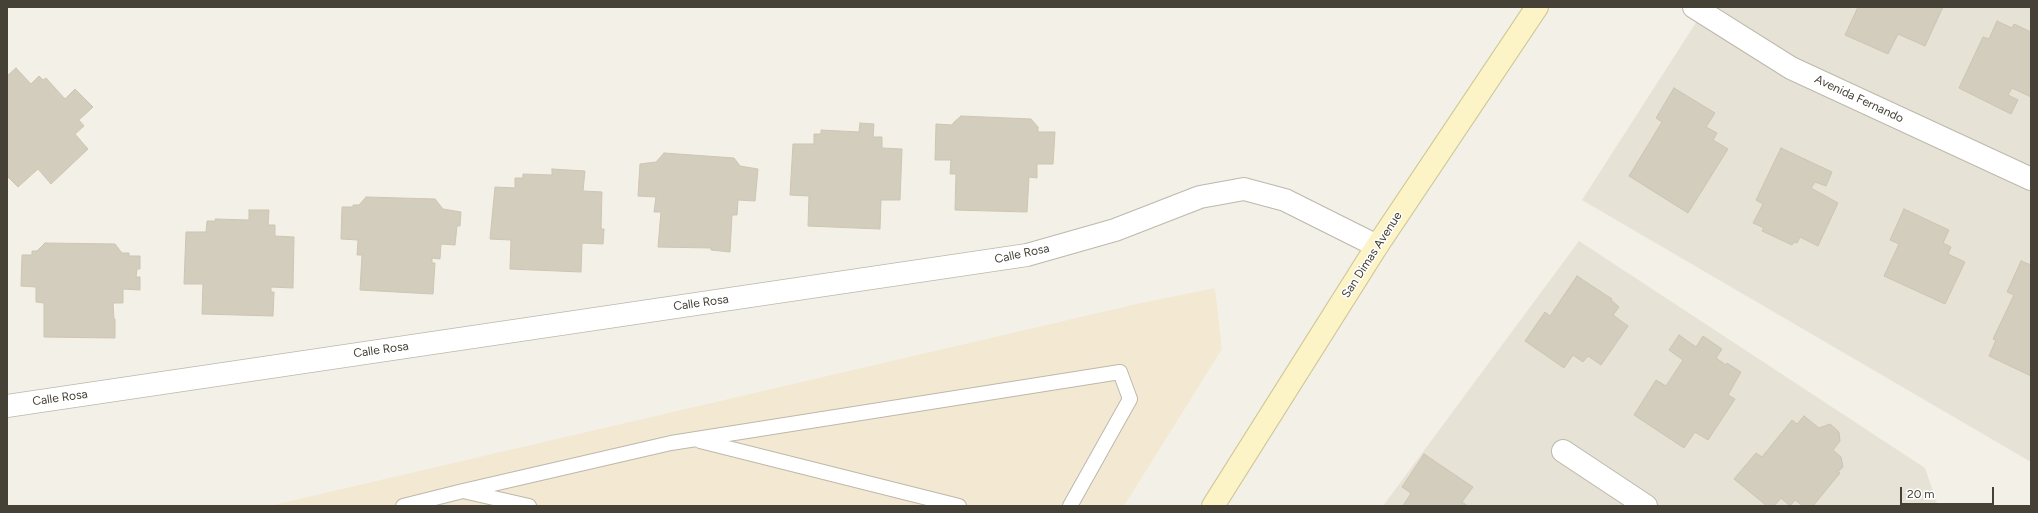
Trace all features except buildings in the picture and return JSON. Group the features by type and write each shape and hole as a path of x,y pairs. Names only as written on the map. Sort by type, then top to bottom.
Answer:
{"street":[{"name":"San Dimas Avenue","path":"1213,506 1377,246 1537,7"},
{"name":"Avenida Fernando","path":"1694,7 1790,68 2031,179"},
{"name":"Calle Rosa","path":"7,406 1027,255 1115,230 1200,197 1244,189 1285,200 1377,246"},
{"path":"1563,451 1646,506"}],"lane":[{"path":"403,506 463,491 693,440 1120,372 1130,399 1070,506"},
{"path":"693,440 959,506"},
{"path":"463,491 529,506"}],"shaded area":[{"path":"1706,7 2031,7 2031,462 1582,200"},
{"path":"1579,241 1925,468 1938,506 1383,506"},
{"path":"1215,288 1222,349 1124,506 269,506 1141,303"}]}
